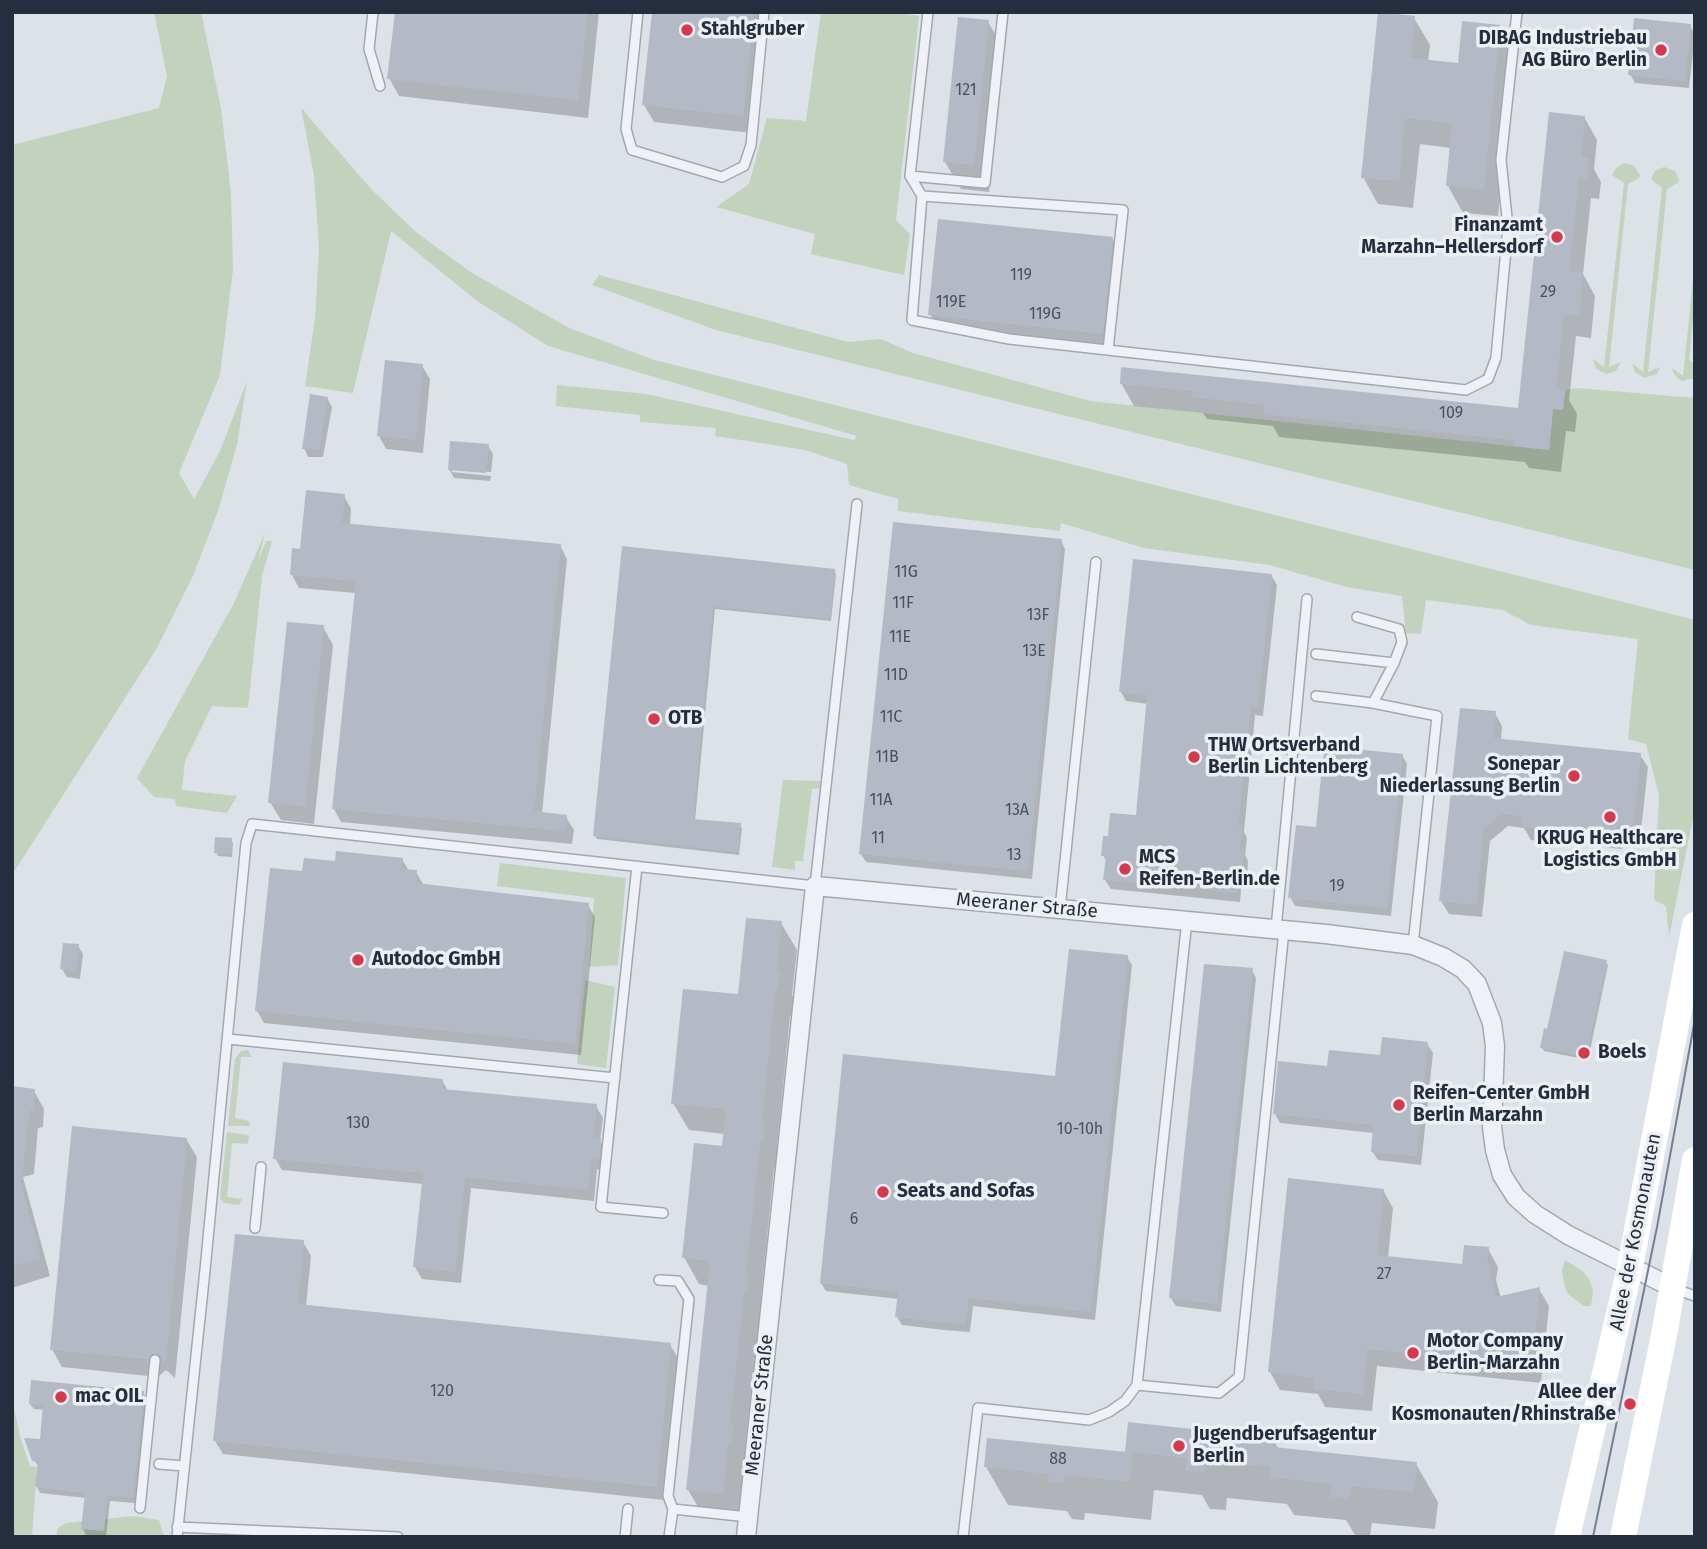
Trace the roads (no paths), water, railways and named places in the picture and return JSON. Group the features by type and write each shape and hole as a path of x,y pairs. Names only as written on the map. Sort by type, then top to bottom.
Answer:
{"main road":[{"name":"Allee der Kosmonauten","path":"1567,1537 1630,1267 1695,925"},
{"path":"1623,1537 1684,1292 1695,1160"}],"street":[{"name":"Meeraner Straße","path":"746,1537 815,886 1280,929 1413,945 1443,957 1463,969 1477,984 1492,1023 1495,1046 1492,1127 1495,1150 1503,1175 1516,1197 1535,1214 1568,1235 1684,1292"}],"lane":[{"path":"373,12 369,49 380,86"},
{"path":"638,12 626,129 632,150 722,177 744,166 751,145 764,12"},
{"path":"928,12 910,176 922,196 912,320 1009,339 1466,390 1489,379 1496,358 1508,227 1501,160 1517,12"},
{"path":"910,176 985,183 1003,12"},
{"path":"922,196 1124,210 1108,350"},
{"path":"398,1537 177,1532 246,843 252,824 815,886 857,504"},
{"path":"1060,909 1096,562"},
{"path":"1138,1385 1219,1393 1239,1377 1307,599"},
{"path":"1357,617 1399,629 1402,642 1373,703"},
{"path":"1316,654 1394,663"},
{"path":"1316,696 1373,703 1437,716 1413,945"},
{"path":"637,866 601,1206 663,1213"},
{"path":"963,1537 978,1408 1089,1420 1110,1412 1125,1401 1138,1385 1187,920"},
{"path":"228,1039 615,1078"},
{"path":"255,1228 261,1167"},
{"path":"659,1280 678,1281 689,1299 668,1496 673,1509 669,1537"},
{"path":"140,1508 155,1360"},
{"path":"159,1464 184,1466"},
{"path":"625,1537 628,1509"},
{"path":"673,1509 748,1517"}],"tram line":[{"path":"1593,1537 1657,1227 1695,1019"}],"place":[{"name":"Stahlgruber","path":"687,30"},
{"name":"DIBAG Industriebau AG Büro Berlin","path":"1661,50"},
{"name":"Finanzamt Marzahn–Hellersdorf","path":"1557,237"},
{"name":"OTB","path":"654,719"},
{"name":"THW Ortsverband Berlin Lichtenberg","path":"1194,757"},
{"name":"Sonepar Niederlassung Berlin","path":"1574,776"},
{"name":"KRUG Healthcare Logistics GmbH","path":"1610,817"},
{"name":"MCS Reifen-Berlin.de","path":"1125,869"},
{"name":"Autodoc GmbH","path":"358,960"},
{"name":"Boels","path":"1584,1053"},
{"name":"Reifen-Center GmbH Berlin Marzahn","path":"1399,1105"},
{"name":"Seats and Sofas","path":"883,1192"},
{"name":"Motor Company Berlin-Marzahn","path":"1413,1353"},
{"name":"mac OIL","path":"61,1397"},
{"name":"Allee der Kosmonauten/Rhinstraße","path":"1630,1404"},
{"name":"Jugendberufsagentur Berlin","path":"1179,1446"}]}
